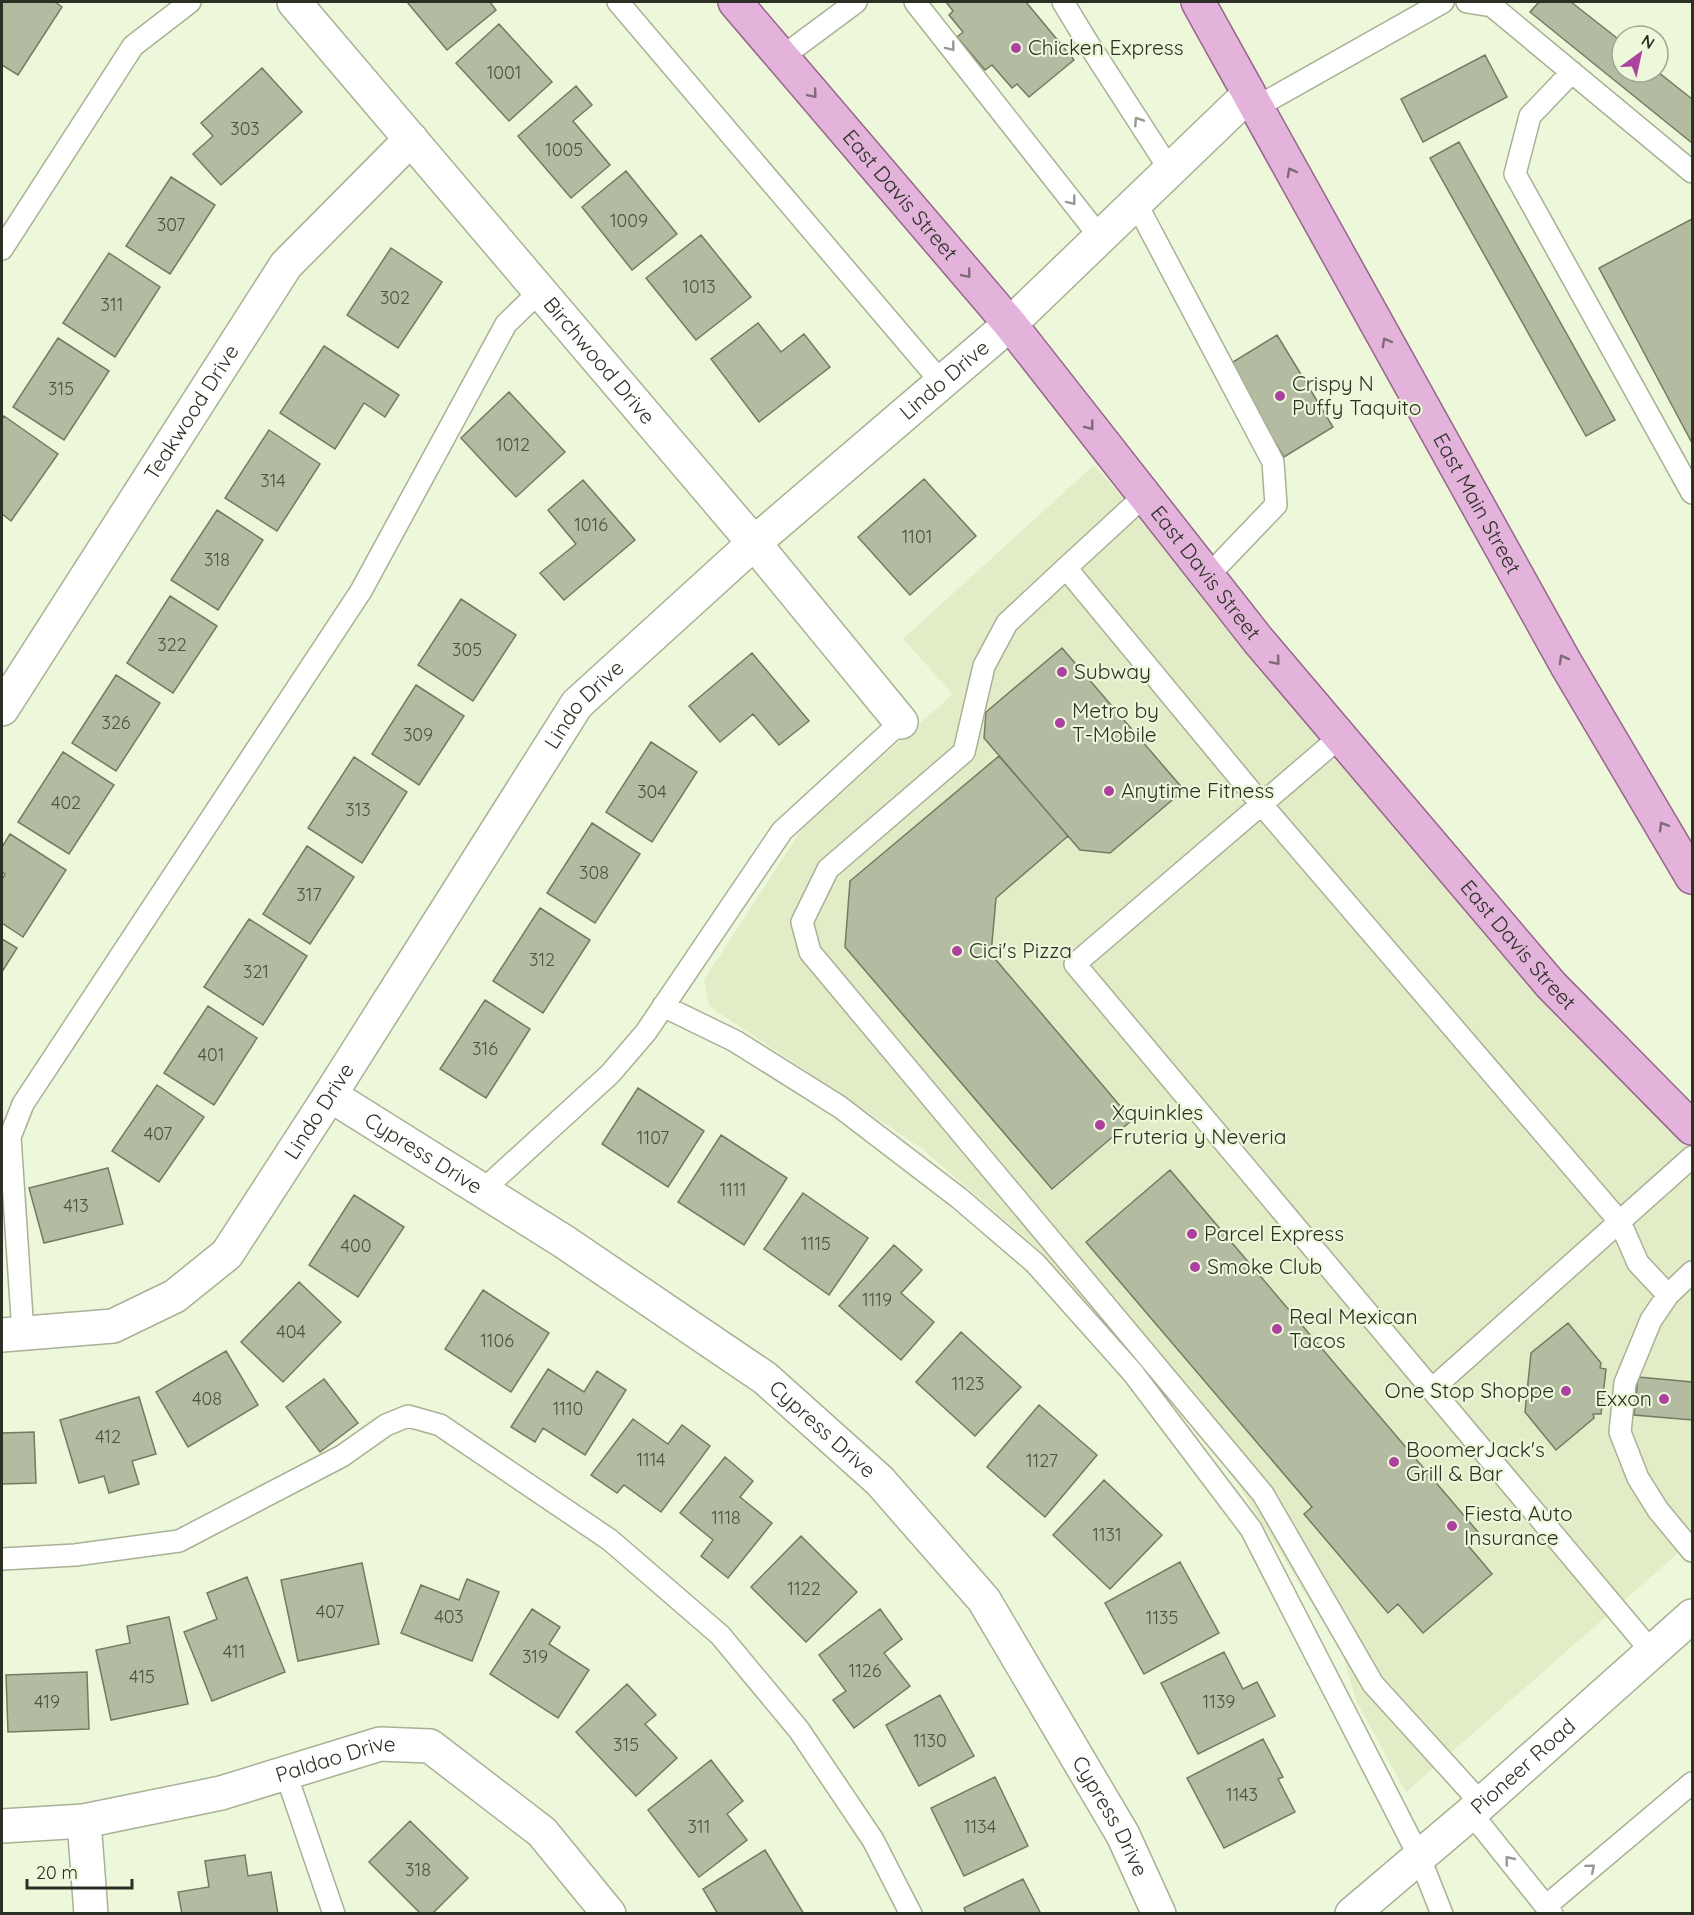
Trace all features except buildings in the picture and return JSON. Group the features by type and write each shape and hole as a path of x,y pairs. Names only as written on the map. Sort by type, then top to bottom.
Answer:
{"main road":[{"name":"East Davis Street","path":"735,2 1010,324 1258,640 1340,737 1551,985 1692,1128"},
{"name":"East Main Street","path":"1197,2 1566,664 1692,877"}],"street":[{"name":"Birchwood Drive","path":"294,2 754,543 901,722"},
{"name":"Lindo Drive","path":"12,1334 113,1326 175,1296 227,1254 577,704 754,543 1010,324 1170,170 1252,101"},
{"name":"Teakwood Drive","path":"2,709 286,265 411,139"},
{"name":"Cypress Drive","path":"330,1095 563,1241 765,1378 880,1481 984,1600 1123,1835 1159,1914"},
{"name":"Pioneer Road","path":"1352,1914 1652,1652 1688,1629"},
{"name":"Paldao Drive","path":"2,1826 84,1821 221,1793 380,1744 430,1746 542,1832 609,1914"},
{"path":"84,1821 91,1914"}],"lane":[{"path":"2,249 132,46 190,2"},
{"path":"618,2 942,383"},
{"path":"782,57 856,2"},
{"path":"915,2 1100,237"},
{"path":"1063,2 1170,170"},
{"path":"1252,101 1443,2"},
{"path":"1467,2 1492,6 1692,172"},
{"path":"1572,72 1530,117 1515,174 1692,493"},
{"path":"1136,203 1273,462 1276,505 1208,576"},
{"path":"12,1334 10,1137 23,1104 361,591 506,324 540,291"},
{"path":"1144,496 1007,623 984,666 964,752 828,869 802,922 810,952 1263,1494 1373,1684 1476,1808 1549,1910 1692,1782"},
{"path":"1066,568 1262,805 1620,1222 1638,1263 1668,1295"},
{"path":"483,1190 610,1074 646,1032 782,831 901,722"},
{"path":"1340,737 1076,964 1652,1652"},
{"path":"663,1006 735,1041 840,1107 959,1198 1035,1263 1133,1373 1251,1529 1419,1856 1442,1914"},
{"path":"1432,1389 1692,1157"},
{"path":"1692,1272 1668,1295 1651,1320 1625,1383 1620,1432 1638,1478 1658,1510 1692,1551"},
{"path":"2,1559 75,1555 179,1541 342,1456 386,1425 408,1416 440,1425 610,1540 720,1635 799,1730 873,1840 911,1914"},
{"path":"285,1774 334,1914"}],"shaded area":[{"path":"1094,465 1692,1147 1692,1541 1406,1792 1357,1703 1342,1653 1226,1465 1038,1249 921,1148 709,1006 704,980 804,826 953,694 903,639"}],"place":[{"name":"Chicken Express","path":"1016,48"},
{"name":"Crispy N Puffy Taquito","path":"1280,396"},
{"name":"Subway","path":"1062,672"},
{"name":"Metro by T-Mobile","path":"1060,723"},
{"name":"Anytime Fitness","path":"1109,791"},
{"name":"Cici's Pizza","path":"957,951"},
{"name":"Xquinkles Fruteria y Neveria","path":"1100,1125"},
{"name":"Parcel Express","path":"1192,1234"},
{"name":"Smoke Club","path":"1195,1267"},
{"name":"Real Mexican Tacos","path":"1277,1329"},
{"name":"One Stop Shoppe","path":"1566,1391"},
{"name":"Exxon","path":"1664,1399"},
{"name":"BoomerJack's Grill & Bar","path":"1394,1462"},
{"name":"Fiesta Auto Insurance","path":"1452,1526"}]}
